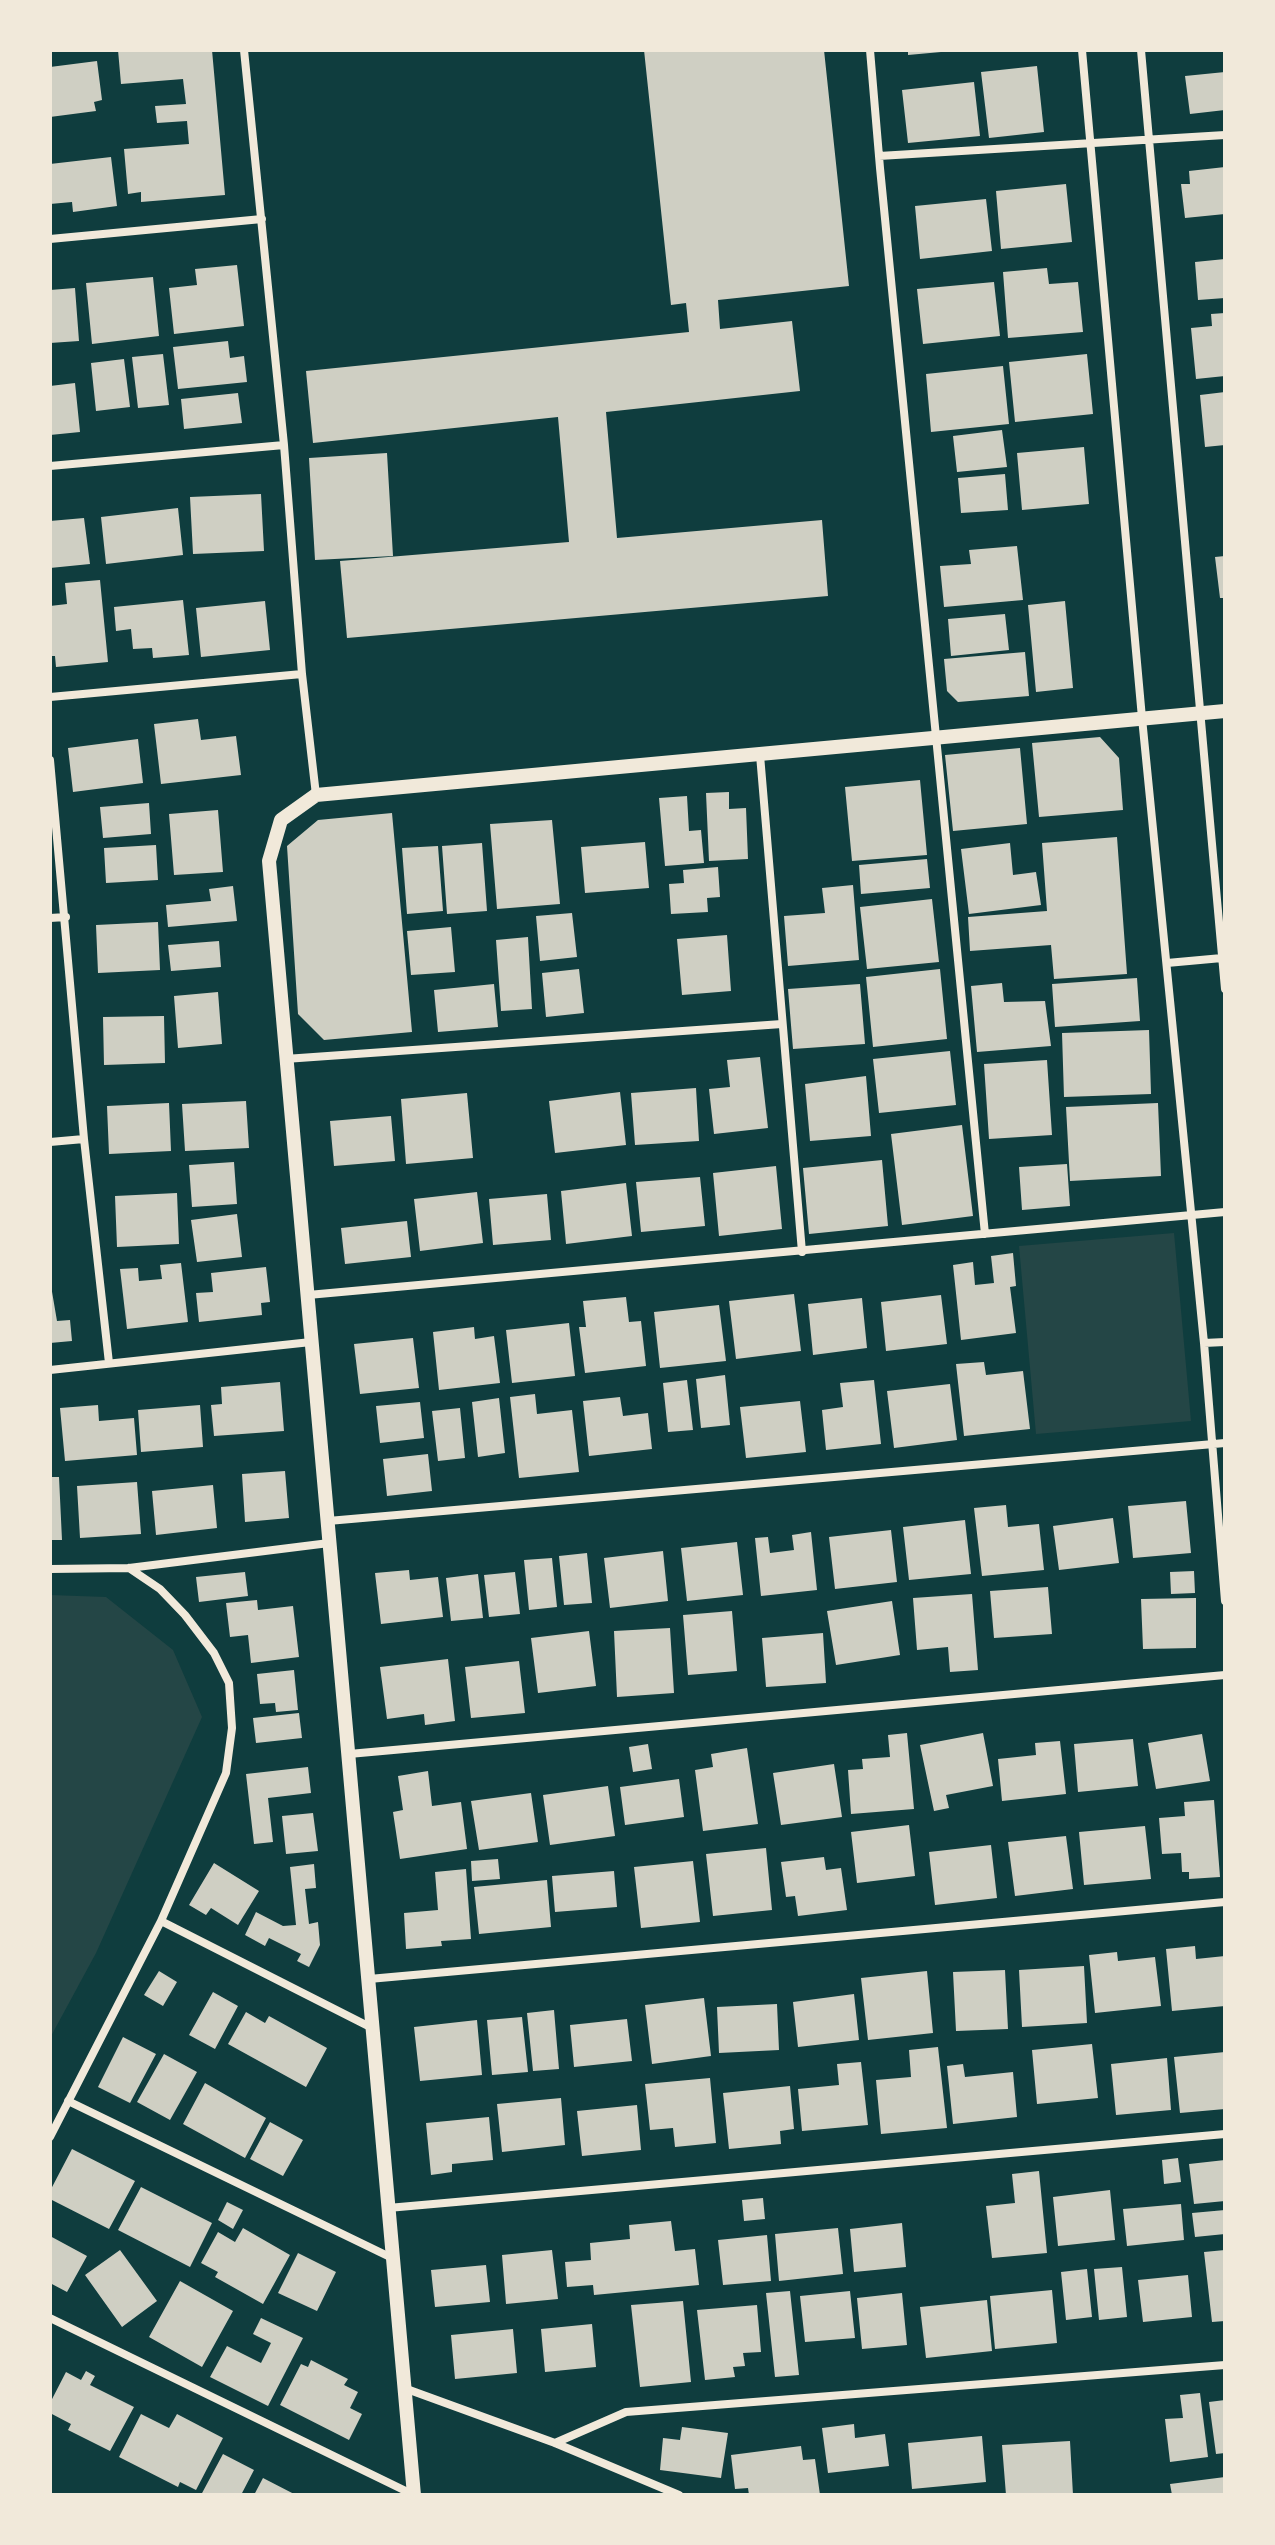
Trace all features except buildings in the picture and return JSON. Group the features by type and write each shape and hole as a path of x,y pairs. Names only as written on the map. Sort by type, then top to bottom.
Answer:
{"street":[{"path":"244,50 316,795"},
{"path":"870,50 985,1234"},
{"path":"1082,50 1142,718 1204,1343 1225,1601"},
{"path":"1141,50 1225,989"},
{"path":"879,156 1225,135"},
{"path":"50,239 262,219"},
{"path":"50,466 284,445"},
{"path":"50,697 302,674"},
{"path":"414,2495 269,861 281,820 316,795 1225,711"},
{"path":"760,755 802,1252"},
{"path":"50,760 84,1139 109,1363"},
{"path":"50,918 66,917"},
{"path":"1167,963 1222,958"},
{"path":"285,1059 782,1024"},
{"path":"50,1142 84,1139"},
{"path":"308,1295 1225,1212"},
{"path":"50,1370 311,1342"},
{"path":"1204,1343 1225,1342"},
{"path":"328,1521 1225,1443"},
{"path":"50,1569 129,1568 329,1543"},
{"path":"50,2137 161,1921 226,1773 232,1728 229,1683 214,1653 185,1615 160,1589 129,1568"},
{"path":"349,1754 1225,1675"},
{"path":"369,1979 1225,1902"},
{"path":"161,1921 372,2028"},
{"path":"68,2101 392,2258"},
{"path":"388,2208 1225,2134"},
{"path":"50,2318 414,2495"},
{"path":"555,2443 626,2412 1225,2365"},
{"path":"403,2388 555,2443 679,2495"}],"shaded area":[{"path":"1174,1233 1191,1421 1036,1434 1019,1246"},
{"path":"50,1595 106,1597 173,1650 202,1717 96,1953 50,2038"}]}
